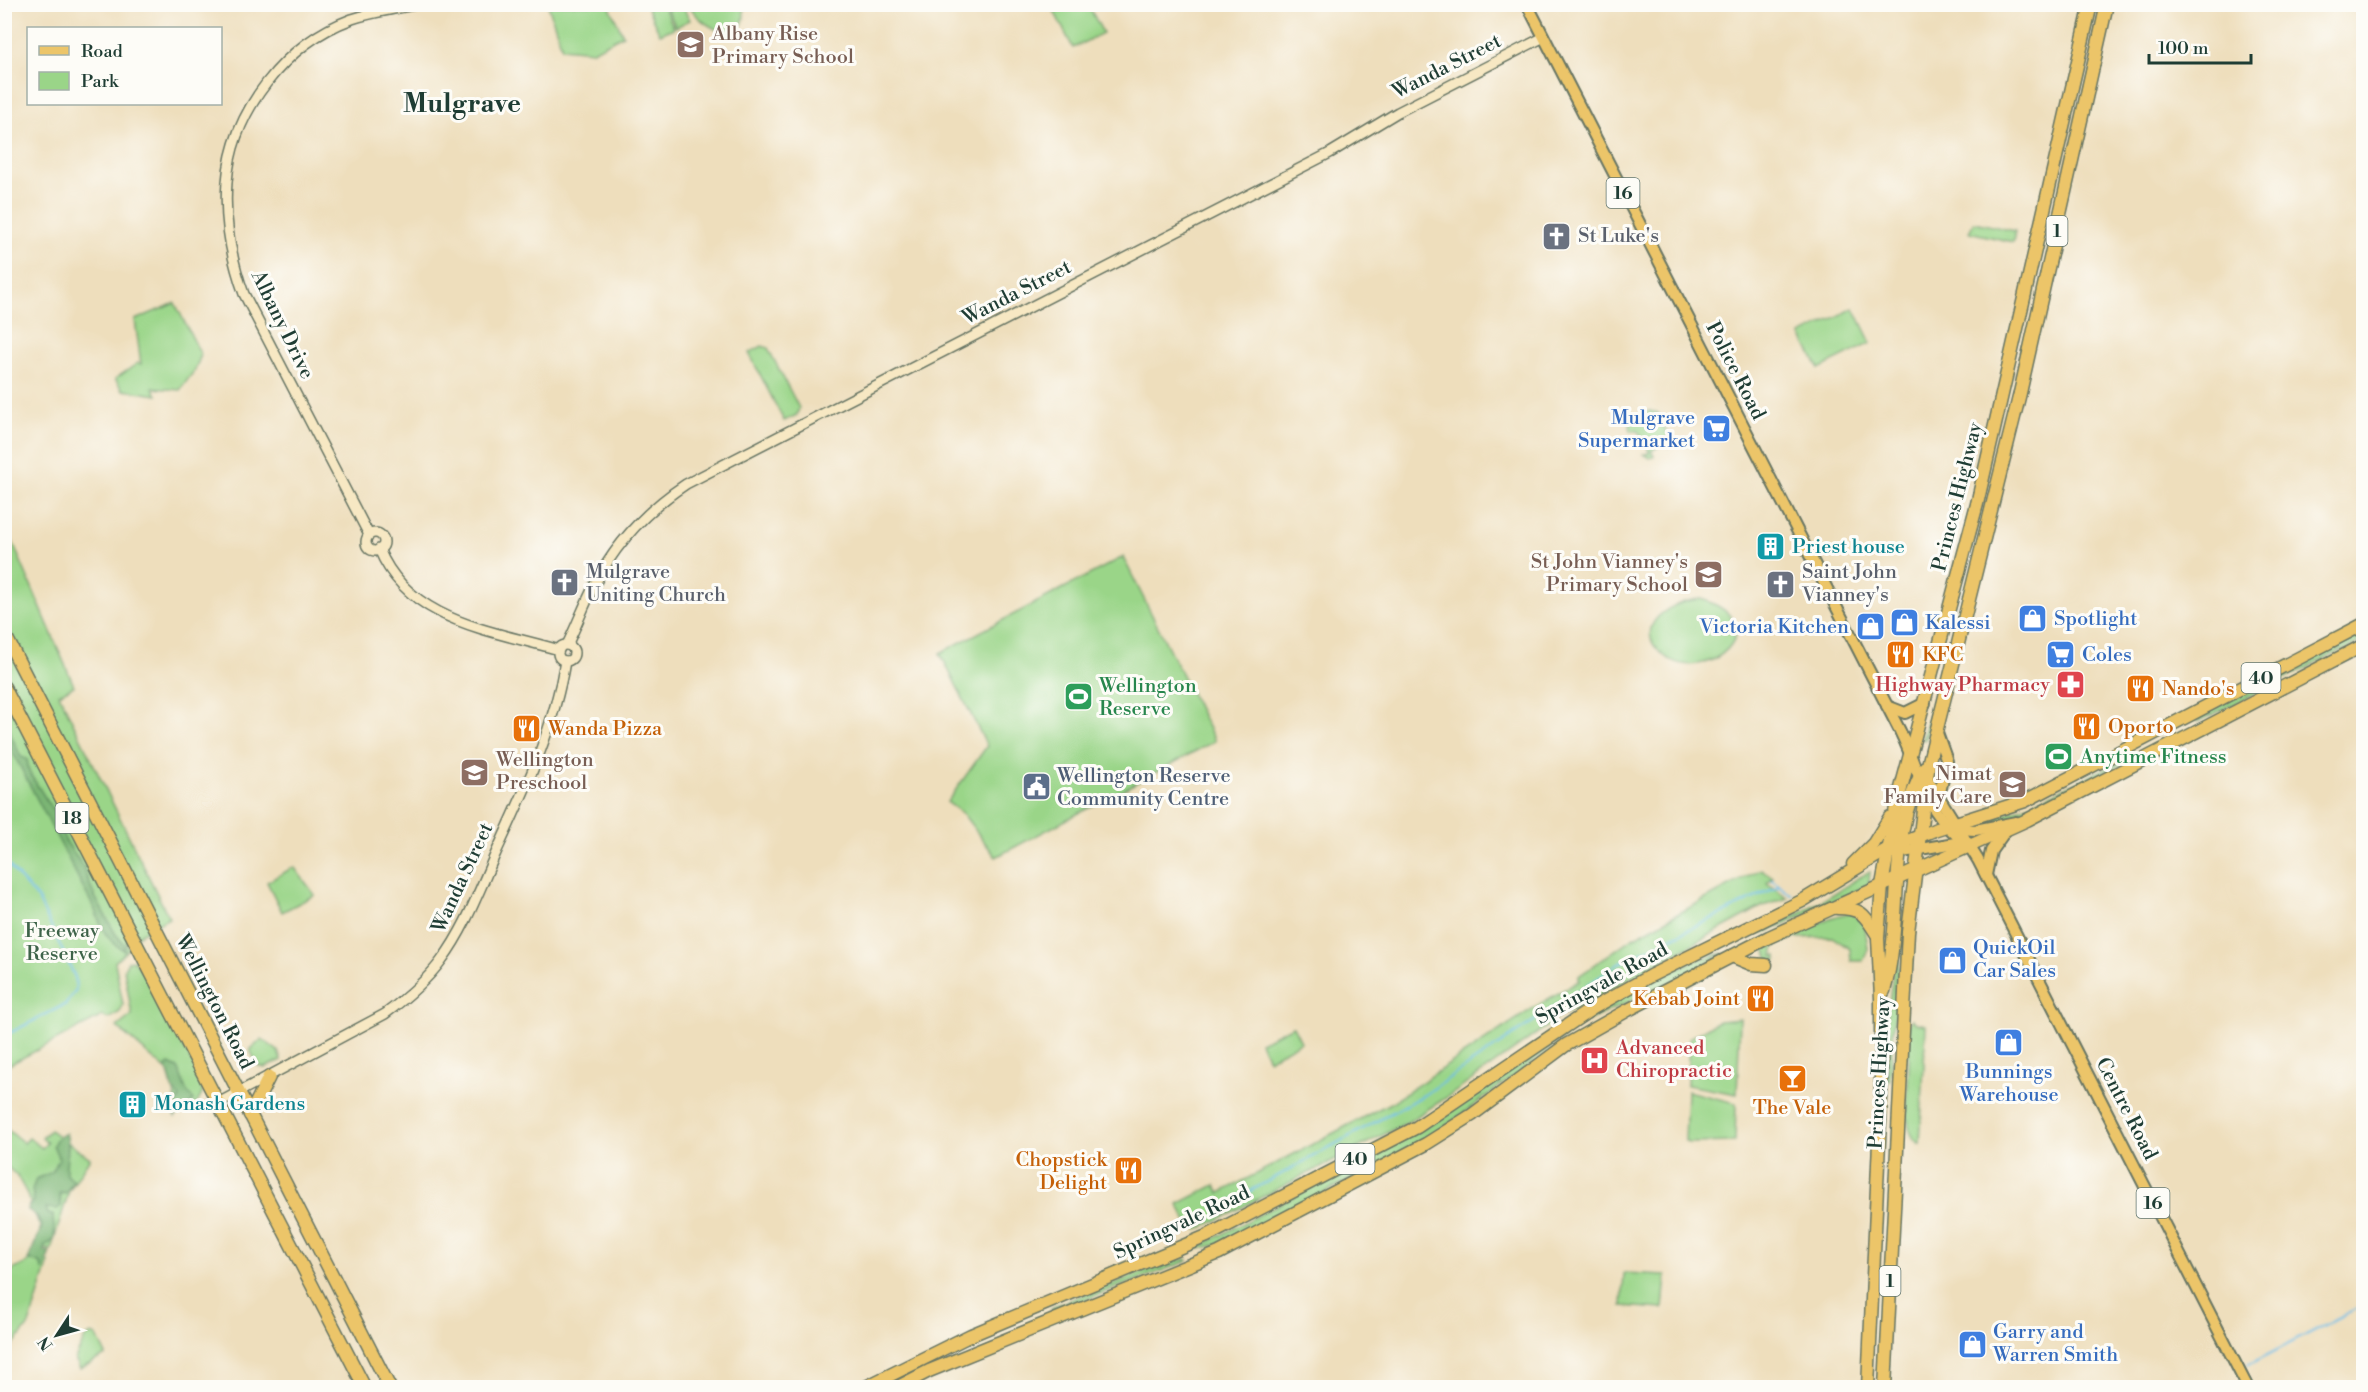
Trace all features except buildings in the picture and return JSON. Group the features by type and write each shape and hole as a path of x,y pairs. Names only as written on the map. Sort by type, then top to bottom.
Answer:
{"highway":[{"name":"Princes Highway","path":"1881,999 1890,964 1898,878 1893,848 1896,807 1977,504 2091,4"},
{"name":"Princes Highway","path":"1868,1388 1878,1150 1881,999 1878,938 1882,885 1893,848 1925,772 1937,733 2020,393 2107,4"},
{"path":"2079,56 2095,60"},
{"name":"Springvale Road","path":"864,1388 928,1354 1187,1246 1403,1135 1447,1108 1578,1017 1650,976 1802,901 1918,835 1954,826 2025,801 2364,624"},
{"name":"Wellington Road","path":"4,633 390,1388"},
{"name":"Springvale Road","path":"896,1388 1211,1256 1407,1154 1472,1115 1572,1041 1731,956 1831,908 2027,820 2364,645"},
{"name":"Wellington Road","path":"4,687 220,1102 365,1388"},
{"name":"Princes Highway","path":"1885,1388 1895,1151 1914,872 1925,794 1925,772"},
{"path":"1839,878 1874,843 1896,807"},
{"path":"1831,908 1852,908 1861,912 1878,938"},
{"path":"131,931 150,921"},
{"path":"1731,956 1753,964 1766,965"},
{"path":"250,1115 269,1077"},
{"path":"1878,1150 1895,1151"},
{"path":"1032,1309 1041,1326"}],"main road":[{"name":"Police Road","path":"1527,4 1910,753 1925,772"},
{"path":"1887,706 1905,713 1925,703"},
{"path":"1937,733 1947,761 1939,797"},
{"name":"Centre Road","path":"1925,772 1954,826 1970,847 1986,875 2247,1388"},
{"name":"Centre Road","path":"1925,794 1933,810 1954,826"},
{"path":"1954,826 1975,830 2027,820"},
{"path":"1986,875 1991,851 2006,830"},
{"path":"1893,848 1916,851 1957,843 1970,847"}],"street":[{"name":"Albany Drive","path":"419,4 351,20 312,41 283,64 250,108 233,152 227,179 226,211 235,271 244,294 369,536 366,541 368,548 379,549 397,582 427,608 445,617 563,648"},
{"name":"Wanda Street","path":"563,648 593,587 620,544 651,510 694,479 1330,153 1398,112 1544,38"},
{"path":"563,648 574,650 571,660 565,661 560,658 563,648"},
{"name":"Wanda Street","path":"220,1102 385,1014 409,995 440,963 463,927 538,759 553,712 565,661"}],"green space":[{"path":"548,5 609,5 623,35 593,51 562,48"},
{"path":"663,5 674,28 660,34 647,7"},
{"path":"665,5 682,5 690,20 676,27"},
{"path":"689,5 743,5 744,19 740,28 733,32 724,32 704,22"},
{"path":"1061,5 1088,5 1103,33 1073,48 1053,9"},
{"path":"1974,222 2015,231 2013,242 1969,232"},
{"path":"175,303 201,355 195,370 180,390 153,388 157,395 123,390 115,379 138,363 141,364 135,320"},
{"path":"1854,308 1871,343 1819,369 1801,335"},
{"path":"762,346 768,348 799,408 797,415 784,421 749,353"},
{"path":"1649,411 1658,413 1672,443 1668,448 1665,443 1651,451 1654,456 1650,458 1644,454 1648,454 1649,451 1638,431 1631,431 1630,426 1633,420"},
{"name":"Freeway Reserve","path":"4,522 74,686 59,694 169,918 126,942 129,948 115,962 123,1005 120,1012 108,1019 102,1016 5,1067"},
{"name":"Wellington Reserve","path":"1123,557 1215,741 996,857 963,814 947,802 987,746 940,653"},
{"path":"1701,599 1724,610 1734,623 1735,637 1727,649 1714,659 1698,664 1680,663 1663,655 1653,644 1650,634 1652,625 1658,617 1678,604"},
{"path":"1958,618 1961,618 1925,740 1922,739"},
{"path":"2363,634 2363,640 2198,722 2196,718 2321,653"},
{"path":"5,722 21,757 27,759 29,772 53,810 65,840 83,866 93,893 115,933 125,946 124,950 109,939 103,929 12,751 5,736"},
{"path":"2138,753 2139,756 2014,817 1976,827 1978,823 2024,807"},
{"path":"294,867 315,895 282,912 267,882"},
{"path":"1761,869 1773,877 1767,883 1788,898 1763,906 1564,1014 1455,1092 1408,1122 1198,1230 1189,1225 1178,1204 1215,1185 1220,1193 1392,1102 1535,1007 1579,981 1579,976 1631,939"},
{"path":"1870,871 1869,884 1864,887 1765,933 1756,934 1822,901"},
{"path":"1851,912 1867,926 1865,927 1868,949 1863,961 1851,961 1850,949 1832,937 1793,938 1775,946 1773,956 1777,956 1777,960 1769,960 1765,948 1769,945 1830,918"},
{"path":"1901,927 1890,1080 1887,1081 1887,1018"},
{"path":"1724,953 1682,977 1576,1026 1606,1005 1647,982 1689,963"},
{"path":"134,960 152,985 202,1082 202,1094 196,1105 194,1104 180,1114 168,1072 117,1027 132,1015 124,969 128,961"},
{"path":"1740,1019 1737,1094 1687,1085 1689,1038 1719,1021"},
{"path":"1912,1019 1916,1023 1926,1025 1920,1144 1910,1130 1907,1107 1909,1058 1907,1034"},
{"path":"1293,1026 1301,1042 1268,1059 1260,1042"},
{"path":"1565,1038 1427,1140 1281,1215 1212,1246 1199,1249 1198,1247 1433,1123 1502,1075"},
{"path":"262,1039 278,1051 281,1060 265,1068 258,1066 250,1050"},
{"path":"169,1064 178,1068 186,1090 194,1100 175,1117 172,1111 177,1107 176,1102 180,1098 173,1089 166,1066"},
{"path":"1687,1091 1736,1103 1735,1142 1688,1143 1685,1141"},
{"path":"4,1127 24,1143 29,1138 42,1148 47,1143 42,1138 50,1130 90,1158 69,1191 51,1250 40,1248 40,1227 27,1194 17,1176 5,1165"},
{"path":"66,1133 68,1143 66,1174 74,1181 65,1194 60,1193 61,1206 57,1209 46,1208 48,1214 53,1215 55,1233 53,1240 45,1245 44,1251 50,1252 43,1270 40,1263 28,1260 42,1226 37,1216 28,1210 29,1205 34,1201 32,1190 36,1179 52,1172 59,1159 53,1145 57,1138"},
{"path":"40,1256 49,1262 29,1325 5,1355 5,1274"},
{"path":"1187,1259 1188,1261 1052,1312 1051,1308 1057,1305 1174,1260"},
{"path":"1624,1273 1666,1275 1663,1309 1622,1306"},
{"path":"91,1334 97,1336 106,1355 80,1369 75,1359 85,1338"}],"waterway":[{"path":"4,860 38,899 75,977 76,990 66,1004 4,1036"},
{"path":"1772,880 1792,895"},
{"path":"1225,1205 1424,1095 1620,963 1779,886"},
{"path":"2248,1365 2364,1305"}],"place":[{"name":"Albany Rise Primary School","path":"691,45"},
{"name":"St Luke's","path":"1557,236"},
{"name":"Mulgrave Supermarket","path":"1716,429"},
{"name":"Priest house","path":"1771,547"},
{"name":"St John Vianney's Primary School","path":"1709,574"},
{"name":"Mulgrave Uniting Church","path":"565,583"},
{"name":"Saint John Vianney's","path":"1781,584"},
{"name":"Spotlight","path":"2033,619"},
{"name":"Kalessi","path":"1904,623"},
{"name":"Victoria Kitchen","path":"1870,627"},
{"name":"KFC","path":"1901,655"},
{"name":"Coles","path":"2061,655"},
{"name":"Highway Pharmacy","path":"2071,685"},
{"name":"Nando's","path":"2141,689"},
{"name":"Wellington Reserve","path":"1078,697"},
{"name":"Oporto","path":"2087,727"},
{"name":"Wanda Pizza","path":"527,729"},
{"name":"Anytime Fitness","path":"2059,757"},
{"name":"Wellington Preschool","path":"475,772"},
{"name":"Nimat Family Care","path":"2013,785"},
{"name":"Wellington Reserve Community Centre","path":"1036,787"},
{"name":"QuickOil Car Sales","path":"1952,960"},
{"name":"Kebab Joint","path":"1761,999"},
{"name":"Bunnings Warehouse","path":"2009,1042"},
{"name":"Advanced Chiropractic","path":"1595,1060"},
{"name":"The Vale","path":"1792,1078"},
{"name":"Monash Gardens","path":"133,1104"},
{"name":"Chopstick Delight","path":"1128,1171"},
{"name":"Garry and Warren Smith","path":"1972,1344"}],"district":[{"name":"Mulgrave","path":"462,104"}]}
